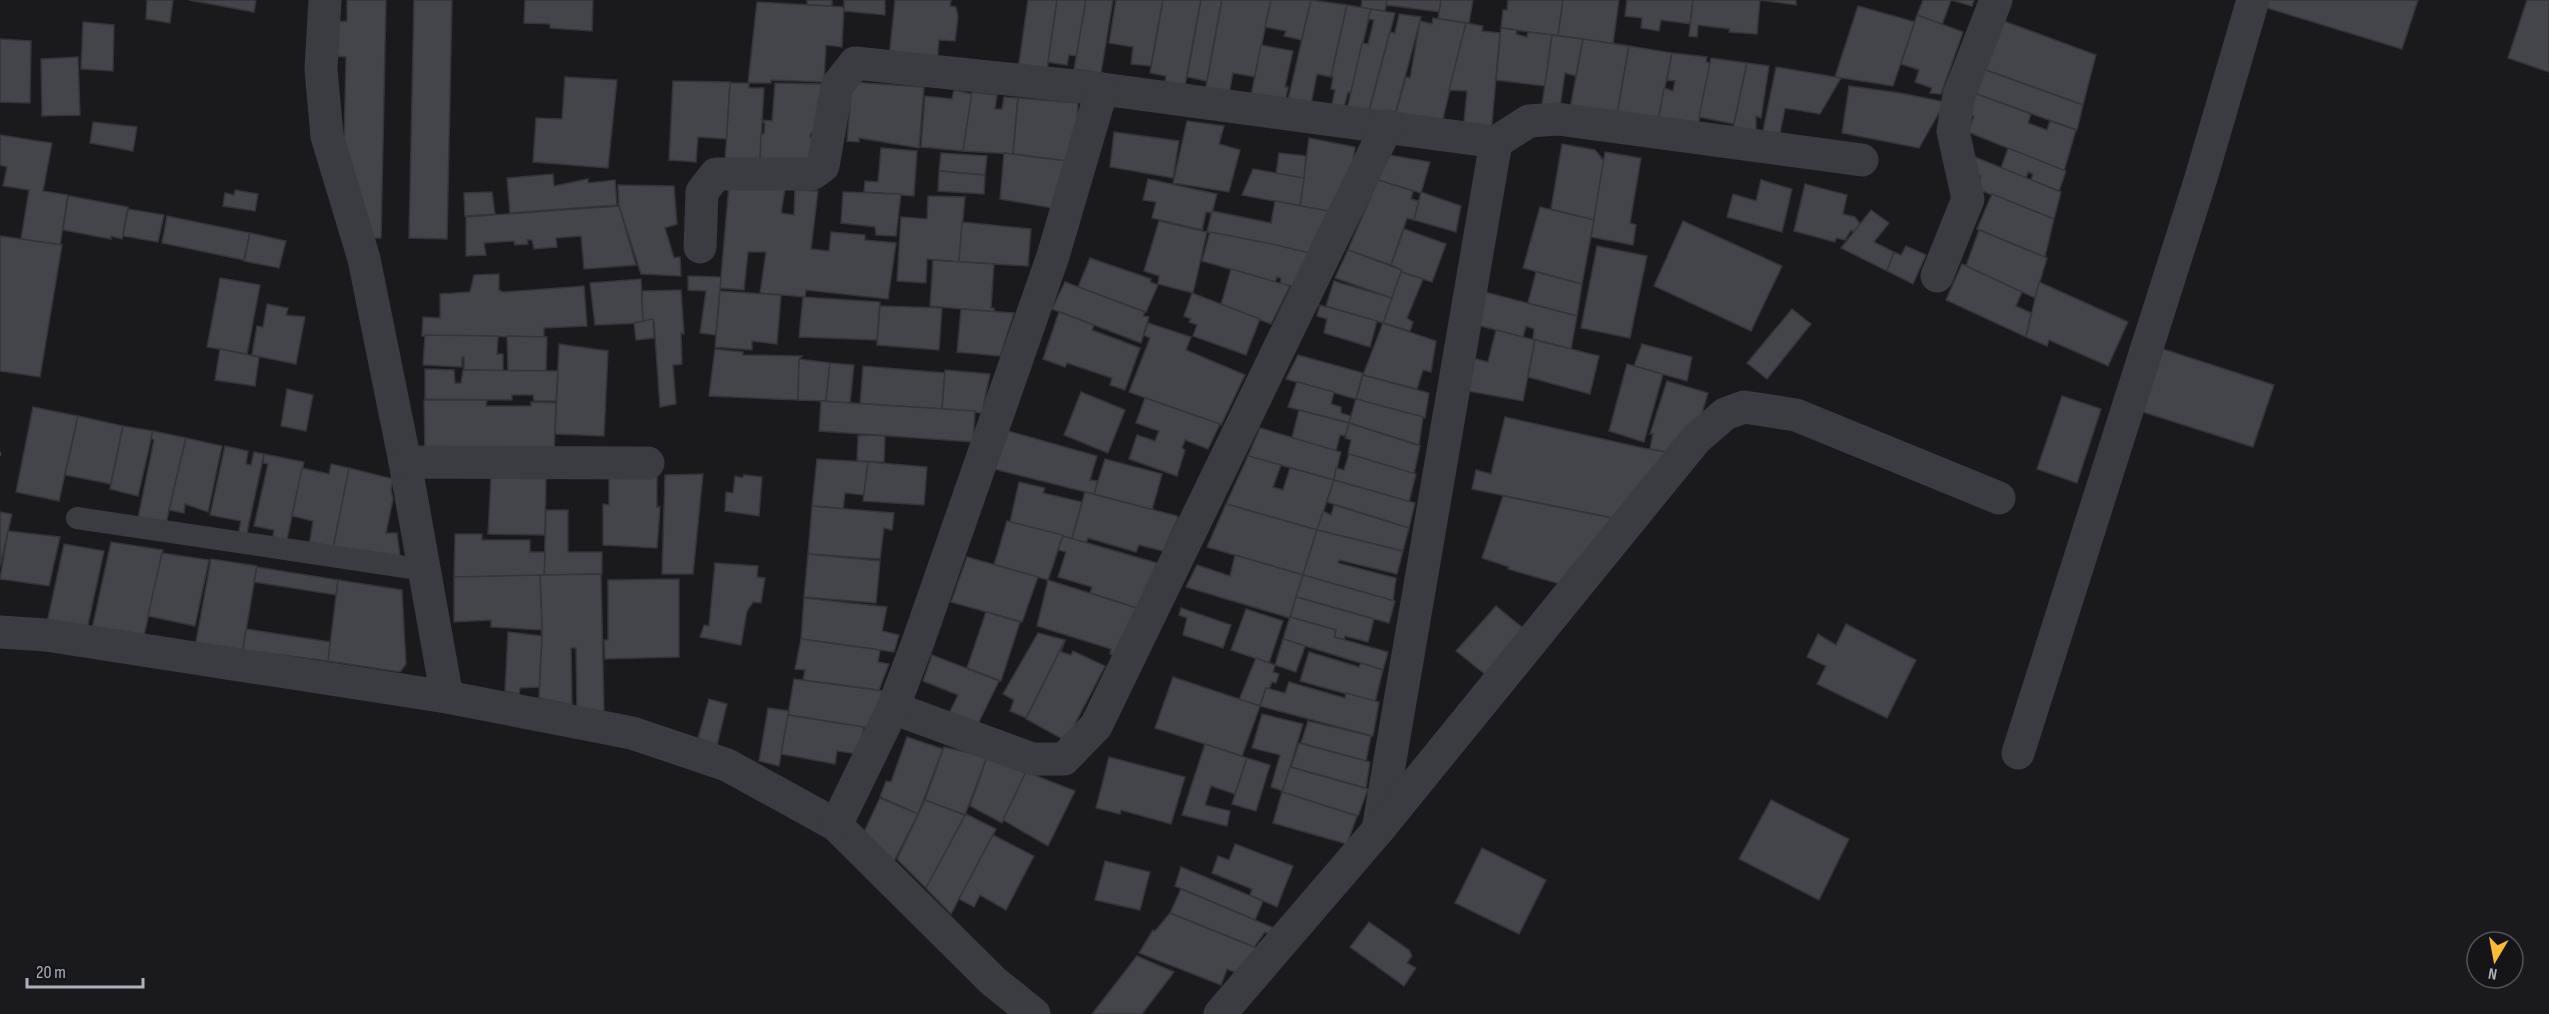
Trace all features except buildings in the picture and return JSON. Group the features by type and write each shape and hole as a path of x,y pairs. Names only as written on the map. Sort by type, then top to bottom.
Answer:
{"street":[{"path":"325,0 321,69 327,136 364,259 405,462 447,698"},
{"path":"1937,276 1968,199 1953,131 1959,95 1996,0"},
{"path":"2018,753 2201,178 2253,0"},
{"path":"700,247 702,192 716,174 812,174 823,166 837,86 855,63 1102,88 1496,142 1529,121 1558,119 1862,160"},
{"path":"836,825 893,708 1053,256 1102,88"},
{"path":"893,708 1032,759 1064,759 1096,726 1387,126"},
{"path":"1378,830 1496,142"},
{"path":"1220,1014 1378,830 1696,439 1725,414 1744,407 1796,415 1998,498"},
{"path":"405,462 648,463"},
{"path":"0,632 46,635 447,698 632,733 727,765 836,825 993,981 1034,1014"}],"lane":[{"path":"77,518 425,570"}]}
